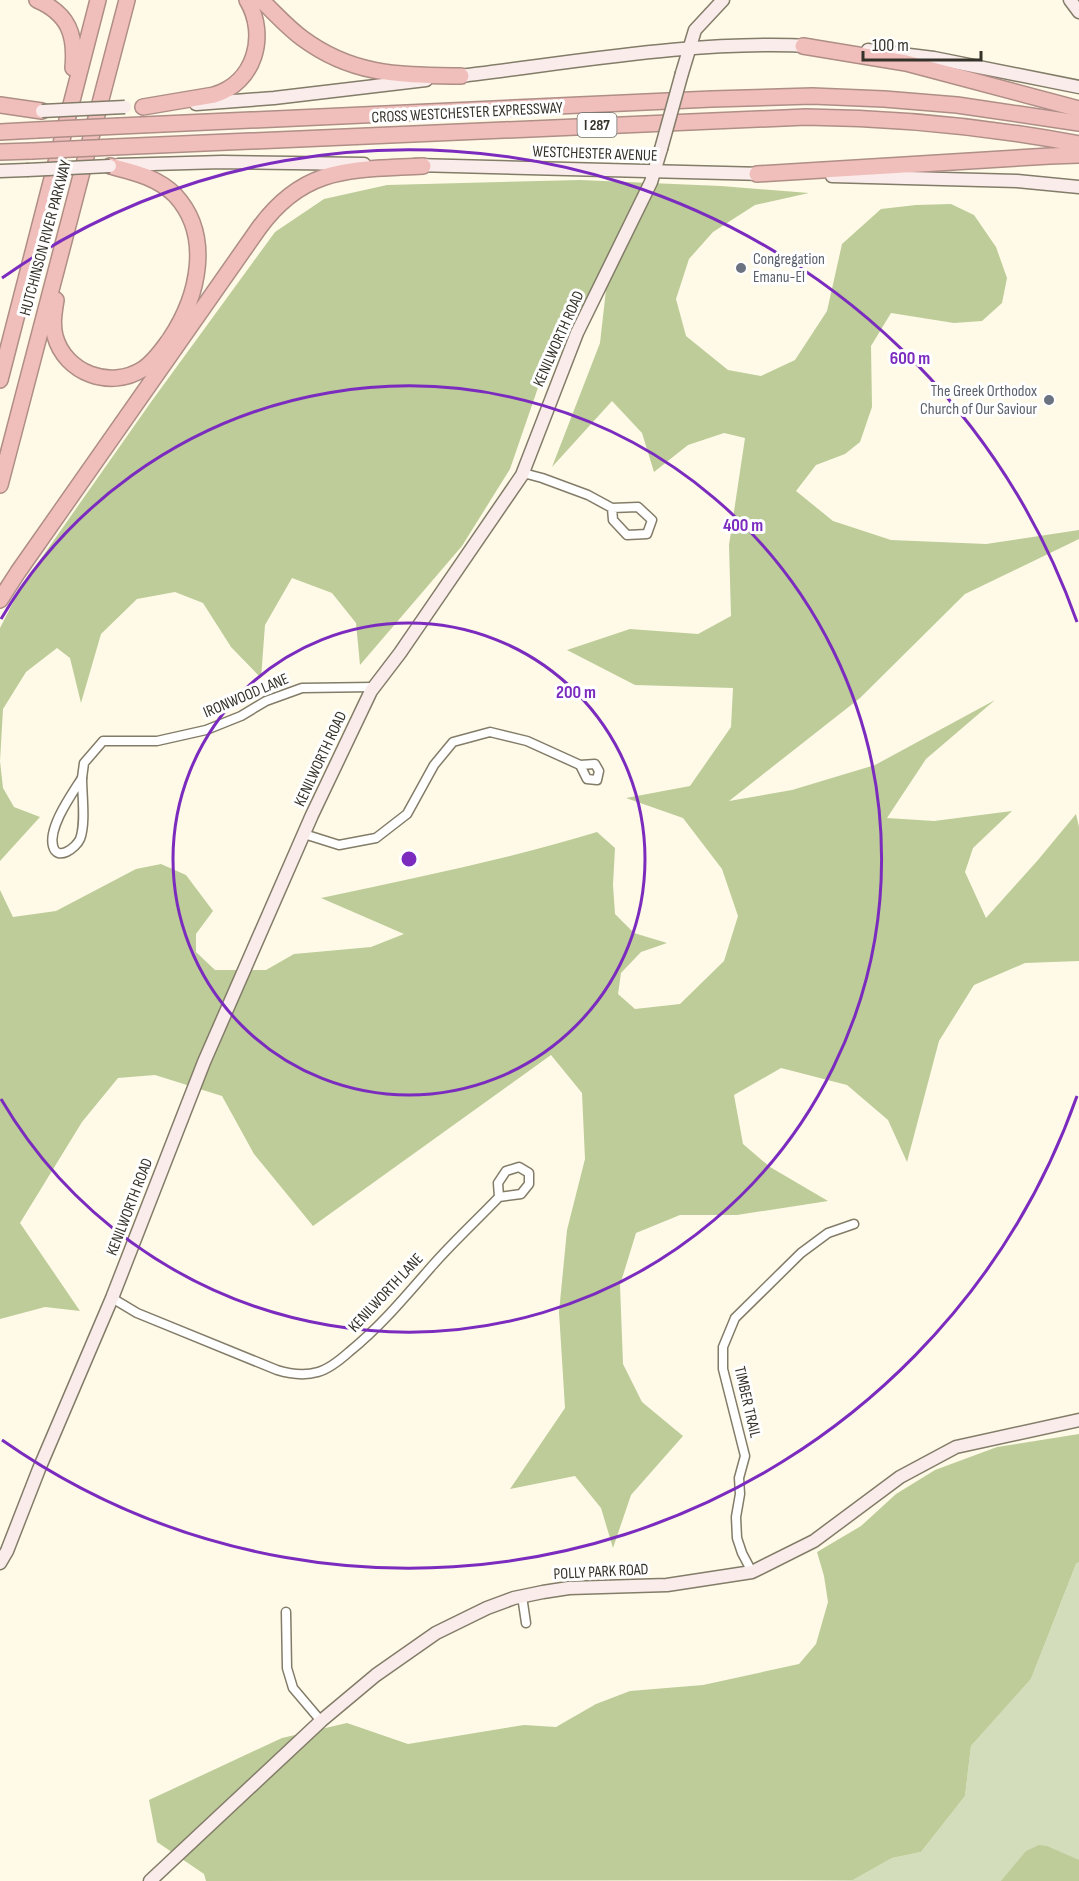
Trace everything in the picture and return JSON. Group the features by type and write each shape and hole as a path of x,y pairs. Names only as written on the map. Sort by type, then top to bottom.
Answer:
{"highway":[{"path":"37,0 62,17 74,40 67,121"},
{"name":"HUTCHINSON RIVER PARKWAY","path":"0,380 98,0"},
{"name":"HUTCHINSON RIVER PARKWAY","path":"0,485 127,0"},
{"path":"111,64 137,0"},
{"path":"144,107 214,95 229,89 238,81 253,60 257,43 256,22 248,0"},
{"path":"261,0 307,41 350,64 400,75 461,76"},
{"path":"803,46 906,63 1079,109"},
{"name":"CROSS WESTCHESTER EXPRESSWAY","path":"0,132 700,99 812,96 957,105 1079,123"},
{"path":"0,105 42,111"},
{"name":"CROSS WESTCHESTER EXPRESSWAY","path":"0,152 806,117 956,125 1079,144"},
{"path":"757,174 1079,156"},
{"path":"67,235 53,315 54,333 59,345 74,366 93,376 117,379 134,374 156,357 184,316 196,282 197,246 189,218 172,192 151,178 110,166"},
{"path":"0,600 268,215 292,193 310,182 340,172 423,166"},
{"path":"0,347 28,272"}],"street":[{"name":"KENILWORTH ROAD","path":"0,1563 112,1298 204,1062 304,834 374,687 522,475 577,333 651,182 695,30 723,0"},
{"path":"1070,0 1079,12"},
{"path":"0,113 144,107 274,98 688,49 775,46 905,54 963,63 1079,87"},
{"name":"WESTCHESTER AVENUE","path":"0,171 222,162 974,179 1079,187"},
{"path":"522,475 542,478 588,495 612,508 638,507 652,520 647,534 627,535 613,520 612,508"},
{"name":"IRONWOOD LANE","path":"82,778 63,807 54,831 52,846 60,853 67,853 80,841 84,763 103,741 157,741 206,730 302,688 374,687"},
{"path":"304,834 339,845 376,838 408,814 434,765 453,742 490,732 527,741 580,765"},
{"name":"KENILWORTH LANE","path":"112,1298 137,1313 277,1370 289,1374 318,1372 344,1357 389,1316 433,1264 500,1197"},
{"name":"TIMBER TRAIL","path":"752,1572 737,1538 739,1478 745,1456 723,1369 723,1347 735,1318 801,1253 828,1233 854,1224"},
{"name":"POLLY PARK ROAD","path":"150,1881 321,1721 376,1675 436,1632 487,1608 522,1596 569,1588 667,1585 752,1572 814,1541 900,1477 956,1447 1079,1420"},
{"path":"522,1596 526,1623"},
{"path":"286,1612 287,1668 293,1688 321,1721"}],"green space":[{"path":"580,180 721,186 809,193 755,205 713,232 689,259 676,299 686,336 728,370 761,376 795,360 827,311 842,244 881,209 951,204 974,215 996,247 1007,278 1002,303 982,321 954,323 891,313 871,346 872,407 860,442 845,454 816,465 796,491 833,521 891,540 986,544 1079,530 1079,539 965,594 860,698 729,801 792,790 875,765 995,700 926,759 887,818 934,821 1012,811 973,848 965,872 986,918 1076,814 1079,827 1079,961 1025,963 974,985 939,1041 907,1162 888,1120 847,1085 781,1068 734,1095 743,1144 770,1167 828,1201 737,1215 680,1215 636,1233 620,1285 623,1364 642,1402 683,1436 631,1495 613,1548 601,1508 575,1476 510,1489 565,1408 559,1312 567,1230 585,1159 582,1093 551,1055 313,1226 254,1154 222,1096 155,1075 118,1078 82,1122 20,1223 80,1311 45,1307 0,1319 0,890 13,917 56,911 136,869 161,864 186,875 213,911 196,934 196,952 215,970 266,970 294,954 371,947 404,934 321,898 494,860 597,832 615,848 613,885 615,914 634,933 667,943 641,952 621,973 618,994 635,1009 680,1004 724,961 738,916 722,869 683,818 626,798 690,786 731,727 733,688 635,685 567,650 630,629 698,634 731,616 729,545 745,438 724,433 688,445 654,472 642,433 612,401 552,467 600,343 608,272 552,347 510,469 462,546 360,665 356,623 332,593 292,578 265,625 261,678 231,647 203,603 175,592 137,599 101,634 81,703 70,658 57,648 26,672 3,709 0,761 0,628 21,587 151,402 275,232 324,199 387,185"},
{"path":"0,761 3,788 14,807 40,817 0,861"},
{"path":"1079,1434 1079,1562 1076,1564 1031,1679 971,1746 965,1796 921,1852 892,1858 853,1880 206,1881 204,1874 157,1842 149,1800 282,1738 347,1723 408,1744 524,1725 556,1727 596,1704 630,1691 703,1685 799,1664 816,1644 828,1602 817,1552 861,1526 896,1494 935,1470 997,1447"},
{"path":"1079,1562 1079,1881 780,1881 853,1880 892,1858 921,1852 965,1796 971,1746 1031,1679 1076,1564"},
{"path":"1039,1845 1047,1846 1079,1860 1079,1881 1001,1881 1026,1851"}],"place":[{"name":"Congregation Emanu-El","path":"741,268"},
{"name":"The Greek Orthodox Church of Our Saviour","path":"1049,400"}]}
